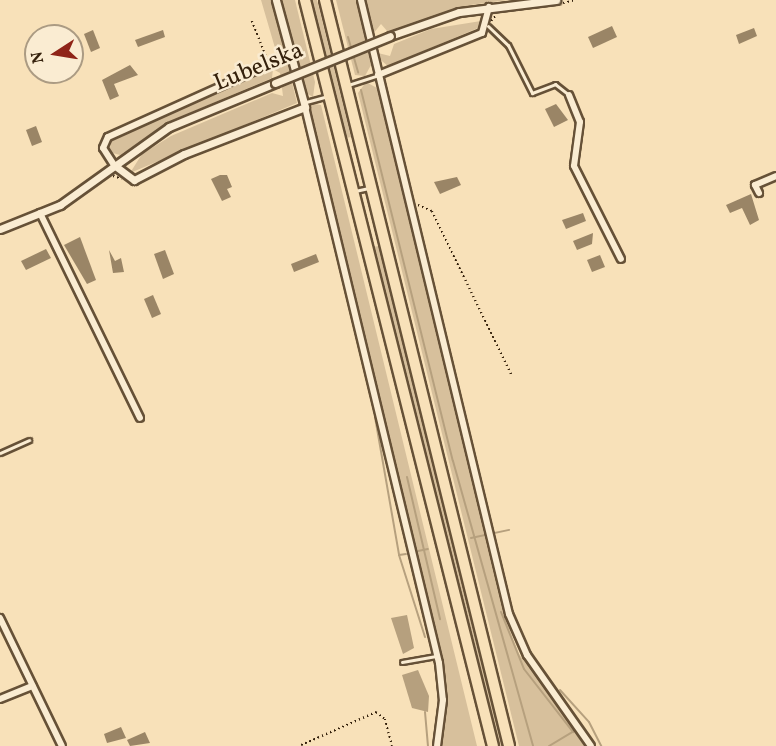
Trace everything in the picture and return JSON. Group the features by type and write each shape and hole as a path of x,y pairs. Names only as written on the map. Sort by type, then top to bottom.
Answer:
{"highway":[{"path":"305,0 493,746"},
{"path":"325,0 509,746"}],"street":[{"path":"276,0 305,105 437,656 443,700 437,746"},
{"path":"361,0 509,614 527,655 591,746"},
{"name":"Lubelska","path":"0,229 72,198 114,165 169,127 275,83 390,36 489,7 556,0"},
{"path":"378,75 488,26 489,7"},
{"path":"266,66 108,137 103,148 114,165 138,179 177,156 305,105"},
{"path":"569,95 580,122 574,166 621,259"},
{"path":"759,193 755,185 776,176"},
{"path":"40,213 140,418"},
{"path":"0,618 62,746"},
{"path":"0,699 33,686"}],"lane":[{"path":"488,26 508,45 532,93 555,84 569,95"},
{"path":"347,86 378,75"},
{"path":"305,105 330,96"},
{"path":"354,192 371,187"},
{"path":"0,453 29,440"},
{"path":"402,662 437,656"}],"path":[{"path":"252,21 267,49 266,66"},
{"path":"411,206 432,211 512,376"},
{"path":"301,745 376,712 385,719 393,746"}],"shaded area":[{"path":"261,0 272,0 297,103 130,173 142,154 171,136 272,93 283,96 280,73 273,69 272,78 173,120 120,155 109,152 112,139 280,65"},
{"path":"281,0 295,0 315,82 313,97 304,92"},
{"path":"311,0 317,0 351,137 346,138"},
{"path":"336,0 357,0 371,65 365,76 355,75"},
{"path":"366,0 508,0 470,5 388,32 381,24 373,34"},
{"path":"481,21 478,28 388,66 377,57 378,53 390,56 394,44 431,29"},
{"path":"366,82 377,88 504,617 519,654 584,746 519,746 358,93"},
{"path":"314,104 321,105 477,746 441,746 446,713 443,667 309,108"},
{"path":"379,246 502,746 496,746 373,247"},
{"path":"407,615 414,648 403,654 391,618"},
{"path":"418,670 429,696 428,712 412,708 402,675"}],"building":[{"path":"612,26 617,37 593,48 588,37"},
{"path":"754,28 757,36 739,44 736,35"},
{"path":"93,30 100,48 91,52 84,34"},
{"path":"163,30 165,37 138,47 135,40"},
{"path":"130,65 138,75 114,84 119,96 110,100 102,80"},
{"path":"556,104 568,120 554,127 545,109"},
{"path":"36,126 42,142 32,146 26,130"},
{"path":"227,175 232,187 227,189 231,197 222,201 211,179"},
{"path":"457,177 461,185 440,194 434,182"},
{"path":"751,194 759,220 750,225 742,208 730,213 726,205"},
{"path":"583,213 586,221 566,229 562,220"},
{"path":"593,233 592,244 577,250 573,241"},
{"path":"80,237 96,280 87,284 64,245"},
{"path":"46,249 51,258 26,270 21,261"},
{"path":"109,250 115,261 121,258 124,272 113,273"},
{"path":"165,250 174,274 163,279 154,254"},
{"path":"316,254 319,262 294,272 291,264"},
{"path":"600,255 605,267 592,272 587,260"},
{"path":"153,295 161,314 152,318 144,299"},
{"path":"121,727 126,738 107,743 104,734"},
{"path":"145,732 150,743 130,746 127,740"}],"waterway":[{"path":"348,37 358,73"},
{"path":"361,90 453,461 533,746"},
{"path":"375,417 399,555 425,637"},
{"path":"407,477 440,619"},
{"path":"471,538 509,530"},
{"path":"418,551 428,549"},
{"path":"399,555 406,554"},
{"path":"501,612 524,669 573,732"},
{"path":"560,690 589,722 601,746"},
{"path":"425,712 428,746"},
{"path":"549,746 574,731"}]}
